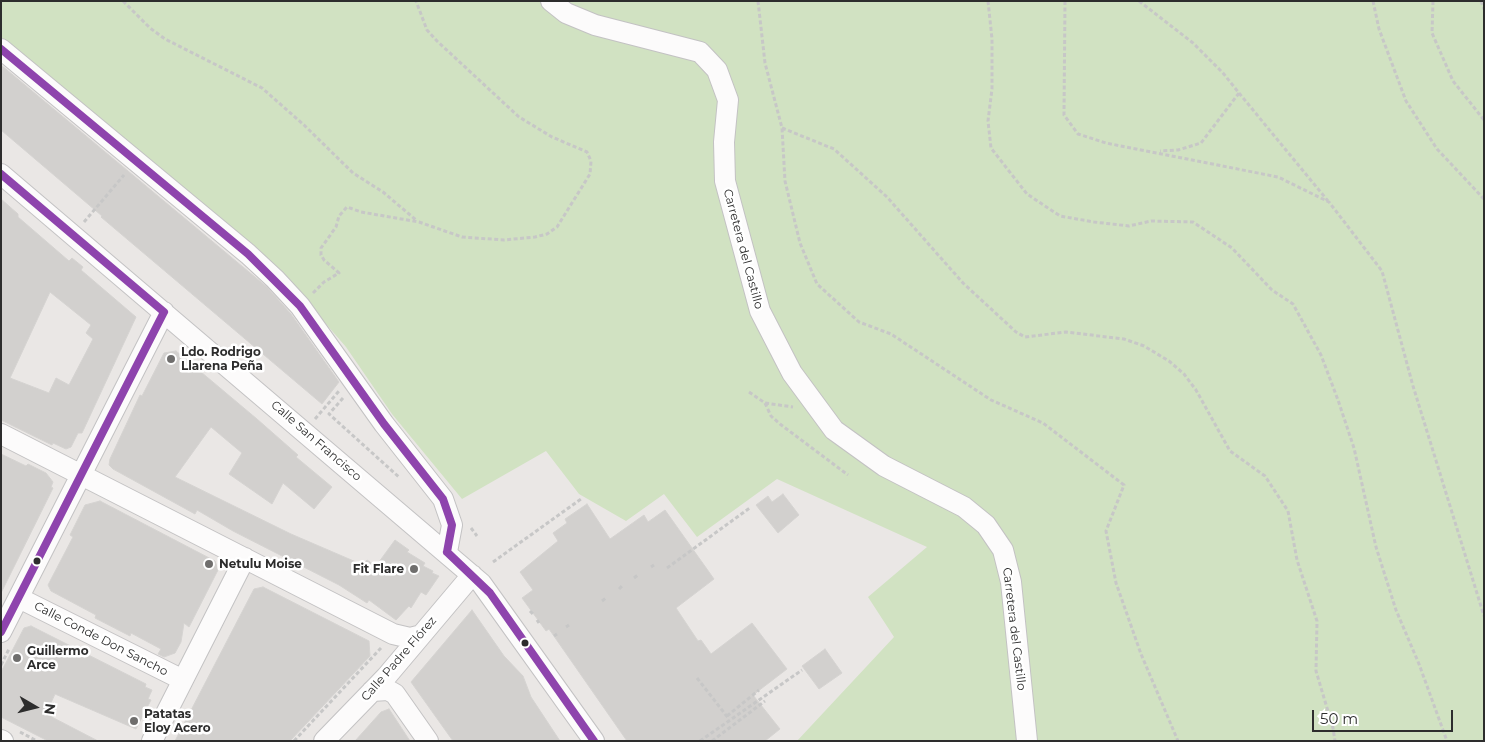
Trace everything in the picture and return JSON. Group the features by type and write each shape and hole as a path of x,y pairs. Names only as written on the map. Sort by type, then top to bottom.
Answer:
{"street":[{"name":"Carretera del Castillo","path":"551,1 566,13 595,25 700,52 717,70 728,100 724,142 725,181 760,312 792,373 834,430 884,466 964,507 986,525 1003,550 1011,582 1027,741"},
{"path":"1,50 248,254 276,279 300,306 346,380 443,499 452,525 447,552"},
{"name":"Calle San Francisco","path":"1,174 472,575 490,593 594,741"},
{"path":"1,632 164,312"},
{"path":"1,434 402,638 418,636"},
{"path":"152,741 245,558"},
{"name":"Calle Padre Flórez","path":"324,741 372,691 472,575"},
{"name":"Calle Conde Don Sancho","path":"19,598 183,680"},
{"path":"372,691 388,690 395,694 428,741"}],"path":[{"path":"123,1 150,28 165,39 262,88 304,125 353,174 383,192 419,222"},
{"path":"300,306 324,282 339,273 324,260 321,255 321,248 336,226 338,216 347,207 361,212 419,222 462,237 512,240 547,234 557,227 590,174 591,161 587,152 530,125 476,78 427,30 416,1"},
{"path":"758,1 765,63 782,128 784,181 800,243 817,284 860,322 891,334 991,400 1043,423 1124,485 1106,531 1116,583 1141,654 1178,741"},
{"path":"988,1 992,39 992,88 988,121 991,148 1027,194 1060,216 1094,222 1130,226 1151,220 1193,222 1232,248 1272,290 1293,304 1321,355 1338,400 1354,448 1376,547 1396,610 1419,664 1447,741"},
{"path":"1065,1 1064,115 1078,134 1106,143 1278,177 1329,202"},
{"path":"1139,1 1193,44 1224,73 1329,202 1382,271 1413,386 1484,616"},
{"path":"1373,1 1378,29 1406,101 1437,149 1484,199"},
{"path":"1433,1 1432,33 1453,81 1484,120"},
{"path":"1481,1 1484,9"},
{"path":"1154,152 1178,150 1201,142 1239,93"},
{"path":"782,128 834,149 887,197 962,283 1016,332 1025,337 1066,332 1124,339 1144,346 1169,361 1184,374 1196,390 1230,451 1265,476 1288,511 1298,560 1317,621 1316,671 1334,728 1335,741"},
{"path":"84,223 136,161"},
{"path":"315,419 346,380"},
{"path":"749,392 765,403 793,407 813,402"},
{"path":"345,397 329,414 404,482"},
{"path":"765,403 771,416 780,424 848,475"},
{"path":"493,562 581,499"},
{"path":"667,568 692,547 751,507"},
{"path":"634,578 639,574"},
{"path":"602,601 606,598"},
{"path":"294,741 386,643"},
{"path":"712,741 802,670"},
{"path":"697,678 728,718 734,719 765,698"},
{"path":"700,741 759,690"}],"green space":[{"path":"1,1 1484,1 1484,741 797,741 894,637 868,597 927,547 777,479 697,537 664,494 626,521 579,494 546,451 462,499 392,414 346,347 294,287 227,224 1,37"}],"building":[{"path":"1,65 267,287 291,314 339,382 322,404 1,130"},
{"path":"1,199 18,214 18,217 69,261 72,258 83,267 81,270 136,317 82,433 78,433 71,447 66,449 53,443 52,445 1,420","holes":["50,292 91,325 86,333 93,339 69,385 56,378 49,393 10,378"]},
{"path":"176,351 257,419 298,455 296,457 332,487 314,509 283,483 272,504 229,474 242,453 211,427 175,477 291,534 363,565 367,560 376,566 395,540 409,550 407,552 425,563 423,566 439,576 426,595 421,592 411,608 409,606 396,620 369,600 367,603 339,585 233,531 197,510 195,514 113,469 109,465 110,459 140,395 142,396 164,353"},
{"path":"1,454 46,473 53,482 51,487 53,488 1,593"},
{"path":"783,494 799,515 778,533 756,505 768,496 772,502"},
{"path":"100,501 215,561 218,570 189,627 184,623 181,642 175,653 164,657 158,654 161,649 131,633 130,636 95,618 96,615 51,591 48,585 73,537 70,535 85,505"},
{"path":"587,504 610,539 644,515 648,522 665,510 714,579 676,608 698,641 701,640 711,654 752,623 787,669 753,695 780,729 765,741 627,741 549,629 546,631 522,598 533,590 520,572 558,541 553,533 567,523 565,519"},
{"path":"263,587 369,641 370,656 290,741 175,741 254,589"},
{"path":"472,610 504,656 523,676 531,697 560,741 453,741 411,682"},
{"path":"31,626 146,684 145,687 152,690 148,699 151,700 136,729 55,694 46,714 98,741 48,741 1,717 1,672 24,628"},
{"path":"825,649 842,673 819,689 802,666"},
{"path":"389,709 410,741 355,741 381,712"}],"transit line":[{"path":"1,49 248,254 300,306 384,424 443,499 452,525 447,552"},
{"path":"1,174 164,312"},
{"path":"1,632 164,312"},
{"path":"447,552 490,593 594,741"}],"place":[{"name":"Ldo. Rodrigo Llarena Peña","path":"171,359"},
{"name":"Netulu Moise","path":"209,564"},
{"name":"Fit Flare","path":"414,569"},
{"name":"Guillermo Arce","path":"17,658"},
{"name":"Patatas Eloy Acero","path":"134,721"}]}
